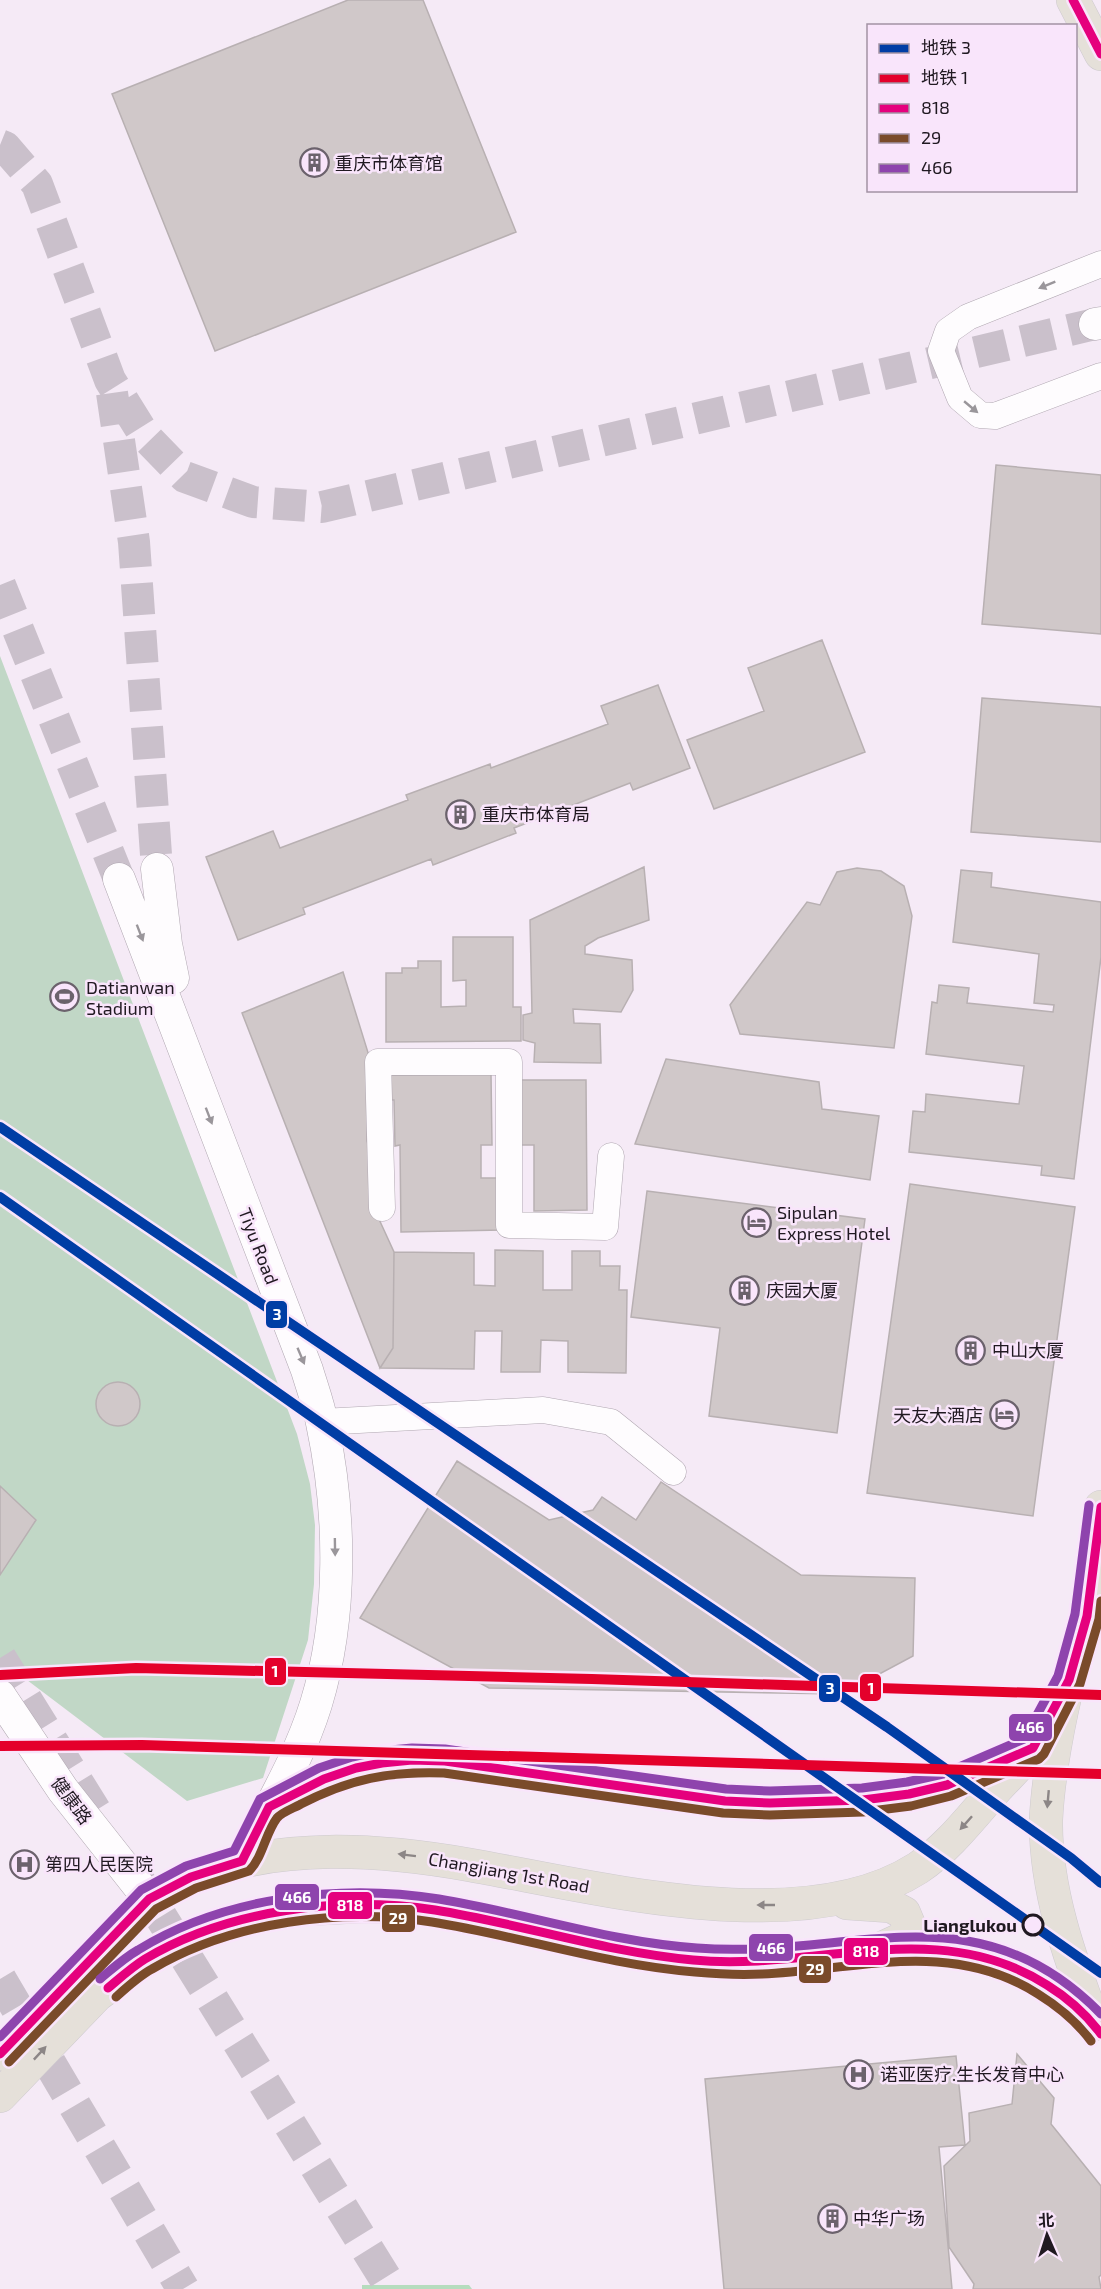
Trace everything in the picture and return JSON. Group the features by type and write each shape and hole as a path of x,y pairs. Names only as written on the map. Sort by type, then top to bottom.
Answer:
{"main road":[{"path":"1073,0 1101,54"},
{"path":"1098,2029 1078,1980 1055,1900 1046,1821 1051,1774 1069,1680 1087,1616 1101,1507"},
{"path":"824,1901 891,1882 916,1869 942,1849 1033,1748 1069,1680"},
{"name":"Changjiang 1st Road","path":"0,2054 149,1899 191,1877 242,1861 306,1853 401,1854 678,1902 775,1905 824,1901"},
{"path":"824,1901 891,1906 904,1913 909,1925 904,1938 876,1951"},
{"path":"0,2096 97,1995 145,1960 195,1935 252,1917 307,1909 365,1906 425,1909 680,1960 760,1962 876,1951 922,1949 956,1951 995,1959 1025,1972 1052,1989 1098,2029"}],"street":[{"path":"1101,264 968,317 948,331 941,351 960,398 980,415 995,416 1101,376"},
{"path":"157,869 166,944 194,1075"},
{"name":"Tiyu Road","path":"119,879 307,1370 322,1422 333,1490 335,1605 328,1657 316,1704 300,1748 242,1861"},
{"path":"382,1208 378,1062 509,1062 509,1225 605,1227 611,1156"},
{"path":"322,1422 543,1410 611,1422 673,1472"},
{"name":"健康路","path":"0,1696 63,1791 149,1899"}],"green space":[{"name":"Datianwan Stadium","path":"0,656 297,1434 310,1484 315,1525 314,1584 308,1640 263,1778 187,1801 27,1680 0,1666"},
{"path":"362,2285 469,2285 472,2289 362,2289"}],"building":[{"name":"重庆市体育馆","path":"348,0 423,0 516,232 215,351 112,94"},
{"path":"996,465 1101,475 1101,634 982,624"},
{"path":"822,640 865,752 714,809 687,740 764,711 748,668"},
{"name":"重庆市体育局","path":"658,685 690,768 633,790 630,783 514,828 516,833 433,865 431,859 303,908 305,914 238,940 206,857 273,831 280,848 408,800 406,795 490,764 491,768 608,724 601,706"},
{"path":"982,698 1101,707 1101,842 971,832"},
{"path":"644,867 649,920 598,938 585,946 585,954 632,960 633,990 621,1012 573,1009 574,1023 600,1024 601,1063 534,1062 535,1043 523,1040 523,1015 532,1013 530,920"},
{"path":"857,868 881,871 904,886 912,916 894,1048 740,1034 730,1005 807,902 820,905 837,872"},
{"path":"961,870 992,873 991,887 1101,902 1101,957 1074,1179 1041,1175 1042,1166 909,1152 913,1111 925,1112 926,1094 1019,1104 1024,1066 926,1054 932,1002 937,1003 939,985 969,988 967,1003 1053,1012 1054,1005 1034,1003 1039,954 953,942"},
{"path":"453,937 513,937 513,1007 521,1007 521,1041 386,1042 386,973 402,973 402,968 418,968 418,961 441,961 441,1007 466,1006 466,980 453,981"},
{"path":"343,972 370,1059 367,1141 376,1168 372,1204 394,1252 393,1348 380,1368 242,1013"},
{"path":"666,1059 819,1082 822,1109 879,1116 870,1180 635,1144"},
{"path":"491,1074 492,1145 481,1145 481,1178 501,1178 502,1230 401,1232 400,1145 395,1146 394,1100 388,1100 387,1075"},
{"path":"519,1080 586,1080 587,1210 534,1211 534,1145 520,1145"},
{"name":"中山大厦","path":"910,1184 1075,1207 1033,1516 867,1493"},
{"name":"庆园大厦","path":"647,1191 865,1219 837,1433 709,1416 720,1328 631,1317"},
{"path":"495,1250 543,1251 543,1290 572,1290 572,1251 600,1251 600,1266 620,1266 619,1290 627,1290 626,1373 568,1372 568,1341 541,1340 540,1372 501,1372 502,1331 475,1331 474,1369 380,1368 393,1348 394,1252 474,1253 474,1285 495,1286"},
{"path":"118,1382 134,1388 140,1404 134,1420 118,1426 102,1420 96,1404 102,1388"},
{"path":"457,1461 549,1520 593,1510 602,1497 636,1520 661,1482 801,1575 915,1578 913,1656 842,1694 489,1688 360,1618"},
{"path":"0,1486 36,1520 0,1575"},
{"path":"1017,2054 1054,2098 1051,2124 1101,2186 1101,2275 1099,2277 1101,2289 973,2289 974,2284 949,2247 944,2166 970,2141 969,2113 1012,2104"},
{"name":"中华广场","path":"956,2056 965,2145 939,2147 952,2289 724,2289 705,2079"}],"tunnel":[{"path":"0,145 5,147 37,184 110,380 145,436 185,477 253,502 322,507 1095,324"},
{"path":"112,393 134,542 157,869"},
{"path":"0,585 119,879"},
{"path":"0,1658 103,1824"},
{"path":"135,1875 392,2289"},
{"path":"0,1979 183,2289"}],"metro line":[{"name":"3","path":"0,1127 887,1727 1071,1858 1101,1883"},
{"name":"3","path":"0,1197 1101,1973"},
{"name":"1","path":"0,1675 136,1668 1101,1695"},
{"name":"1","path":"0,1746 142,1745 1101,1774"}],"transit line":[{"name":"818","path":"1073,0 1101,54"},
{"name":"466","path":"0,2037 141,1890 186,1866 234,1851 260,1799 319,1768 352,1757 412,1748 445,1749 726,1789 770,1791 862,1788 907,1782 943,1774 1024,1739 1058,1676 1075,1614 1089,1505"},
{"name":"818","path":"0,2054 149,1899 191,1877 242,1861 269,1807 324,1779 356,1768 412,1760 445,1761 725,1801 770,1803 863,1800 909,1794 947,1785 1033,1748 1069,1680 1087,1616 1101,1507"},
{"name":"29","path":"9,2062 156,1909 196,1888 249,1871 258,1859 277,1818 319,1795 370,1778 405,1773 444,1773 723,1813 770,1815 863,1812 911,1806 951,1796 1039,1759 1044,1754 1080,1684 1099,1619 1101,1601"},
{"name":"466","path":"100,1979 138,1950 172,1932 207,1917 245,1906 323,1894 401,1894 471,1905 599,1934 697,1948 753,1949 909,1937 958,1940 1006,1951 1054,1975 1101,2014"},
{"name":"818","path":"108,1988 145,1959 212,1928 286,1910 324,1906 399,1906 467,1916 628,1951 693,1960 739,1962 874,1950 918,1949 962,1953 1005,1964 1047,1985 1076,2007 1101,2034"},
{"name":"29","path":"116,1997 147,1972 184,1953 217,1939 252,1929 325,1918 397,1918 465,1928 629,1963 695,1972 762,1974 903,1962 937,1962 972,1967 1005,1977 1038,1994 1067,2015 1091,2041"}],"place":[{"name":"重庆市体育馆","path":"314,163"},
{"name":"重庆市体育局","path":"461,814"},
{"name":"Datianwan Stadium","path":"65,997"},
{"name":"Sipulan Express Hotel","path":"756,1222"},
{"name":"庆园大厦","path":"745,1290"},
{"name":"中山大厦","path":"971,1350"},
{"name":"天友大酒店","path":"1004,1415"},
{"name":"第四人民医院","path":"24,1864"},
{"name":"Lianglukou","path":"1033,1925"},
{"name":"诺亚医疗.生长发育中心","path":"859,2074"},
{"name":"中华广场","path":"832,2218"}]}
